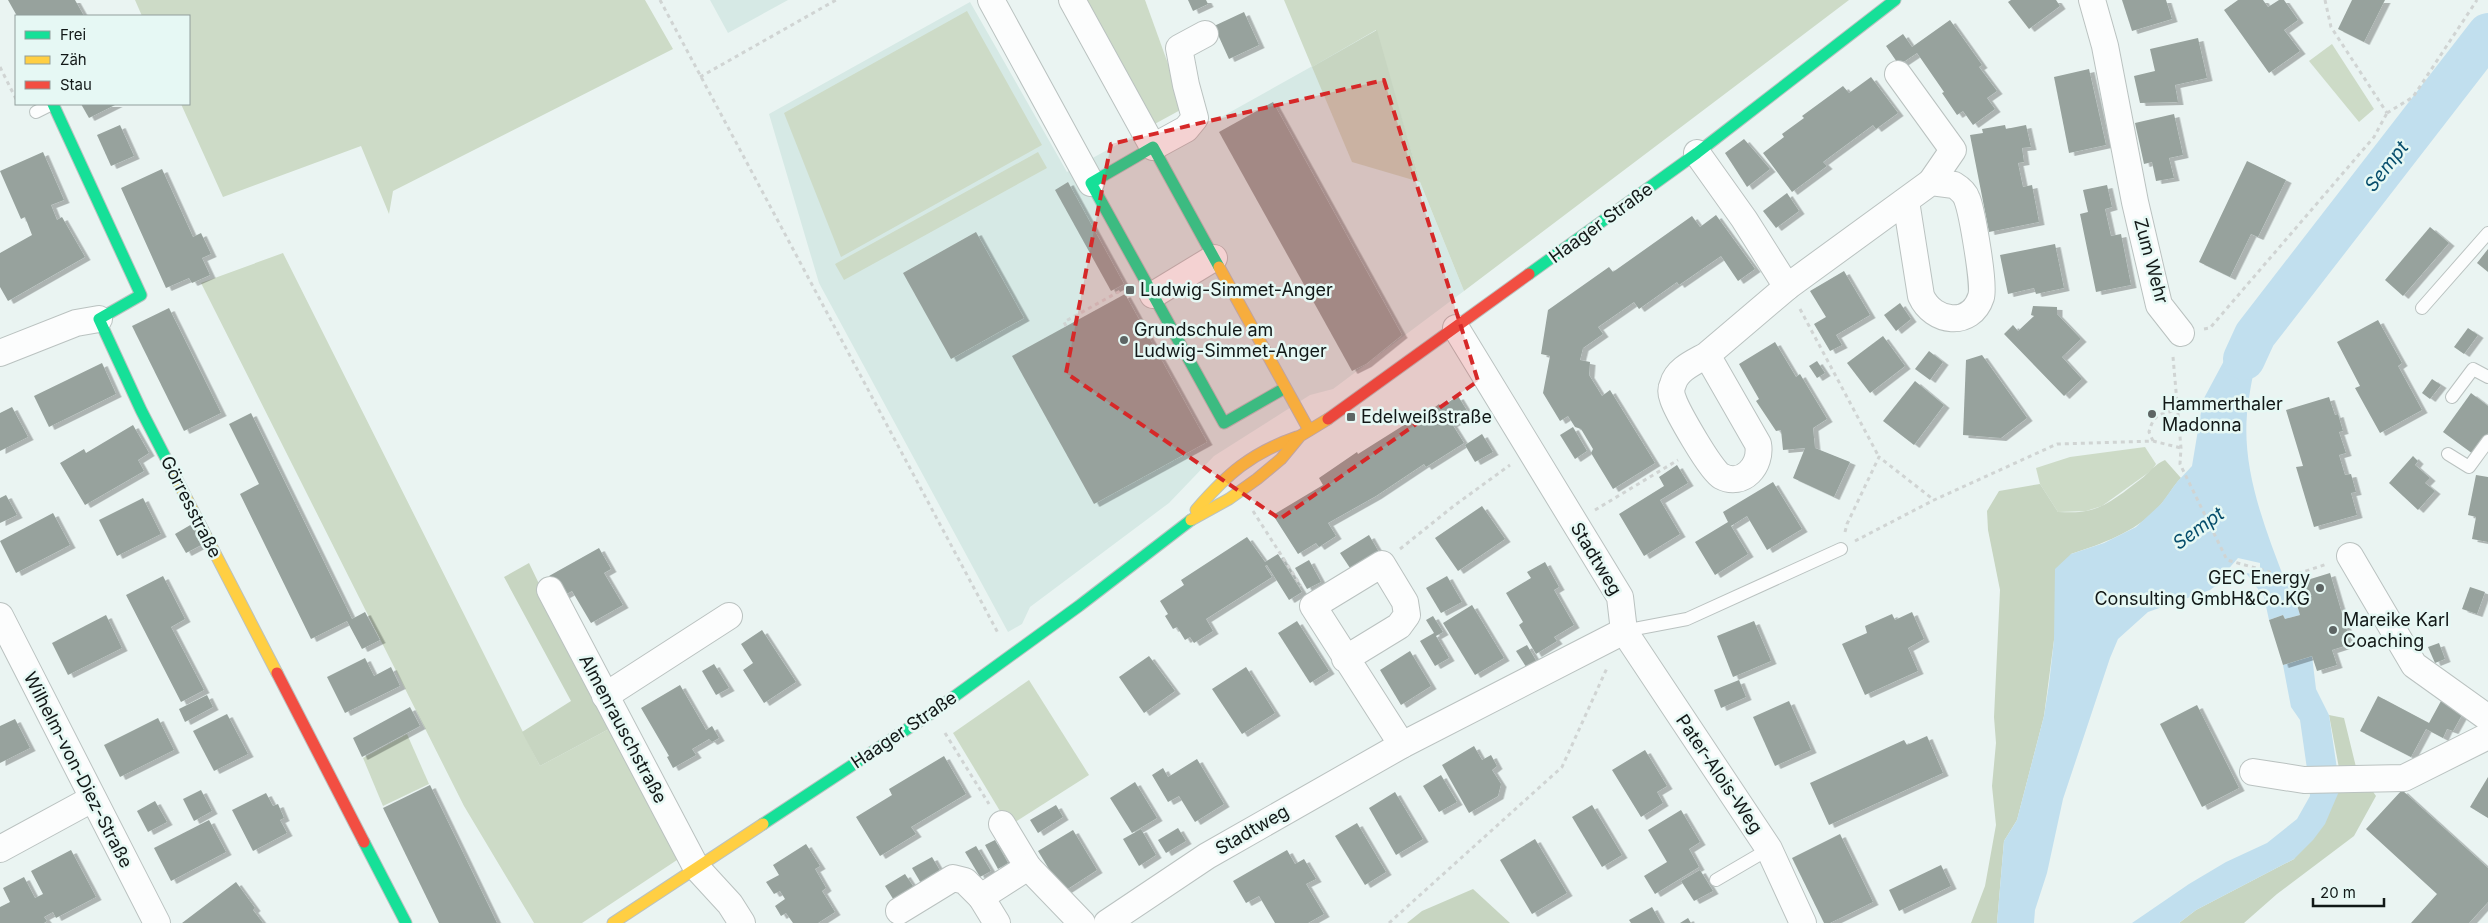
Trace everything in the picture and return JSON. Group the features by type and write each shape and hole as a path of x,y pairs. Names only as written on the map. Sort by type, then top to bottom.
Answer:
{"street":[{"path":"990,0 1224,423 1285,388"},
{"path":"1072,0 1285,388 1304,433"},
{"name":"Haager Straße","path":"1186,523 1216,486 1236,467 1275,444 1304,433 1339,412 1697,153 1895,0"},
{"name":"Zum Wehr","path":"2092,0 2105,46 2159,305 2181,333"},
{"path":"1091,183 1186,129 1195,118 1186,86 1179,48 1205,34"},
{"path":"1707,355 1755,438 1759,451 1756,464 1741,478 1728,478 1716,472 1675,403 1672,390 1675,377 1707,355 1788,287 1931,182 1954,150 1898,74"},
{"path":"2,347 76,323 99,319 141,294 52,105"},
{"path":"1697,153 1744,219 1788,287"},
{"path":"1906,201 1921,296 1924,304 1936,315 1944,318 1952,319 1968,314 1979,303 1983,287 1967,199 1954,185 1931,182"},
{"path":"1152,295 1214,258"},
{"name":"Görresstraße","path":"99,319 142,410 406,923"},
{"name":"Stadtweg","path":"1107,923 1207,856 1402,745 1624,631 1620,597 1456,328"},
{"name":"Haager Straße","path":"612,923 933,712 1186,523 1229,499 1257,480 1281,459 1304,433"},
{"path":"2350,556 2414,666 2488,718"},
{"path":"1345,659 1399,626 1407,615 1405,602 1382,564 1313,606 1345,659 1402,745"},
{"name":"Almenrauschstraße","path":"550,590 696,867"},
{"name":"Wilhelm-von-Diez-Straße","path":"0,616 92,800 157,923"},
{"path":"605,696 730,616"},
{"name":"Pater-Alois-Weg","path":"1624,631 1769,849 1803,923"},
{"path":"2253,772 2304,780 2404,778 2488,736"},
{"path":"0,849 92,800"},
{"path":"1002,824 1028,867 1082,923"},
{"path":"696,867 730,904 742,923"},
{"path":"981,897 1028,867"},
{"path":"899,911 953,878 964,881 981,897 997,923"}],"lane":[{"path":"36,112 50,105"},
{"path":"2422,308 2488,233"},
{"path":"2452,398 2473,369 2488,377"},
{"path":"2448,454 2469,467 2488,441"},
{"path":"1624,631 1687,619 1841,549"},
{"path":"1716,880 1769,849"}],"path":[{"path":"660,0 1010,656"},
{"path":"700,77 836,0"},
{"path":"2325,0 2331,27 2387,113"},
{"path":"2350,556 2288,577 2228,560 2180,464 2181,448 2173,355 2181,333 2210,328 2374,137 2387,113 2413,97 2476,0"},
{"path":"0,67 15,97"},
{"path":"1788,287 1879,457 1934,500"},
{"path":"1066,326 1064,322 1125,288"},
{"path":"2153,441 2149,432 2152,419 2161,413 2178,410"},
{"path":"1841,549 1934,500 2057,444 2153,441 2181,448"},
{"path":"1574,523 1700,447"},
{"path":"1382,564 1455,504 1531,451"},
{"path":"1841,549 1847,524 1879,457"},
{"path":"1250,505 1313,606"},
{"path":"1390,923 1562,766 1608,667"},
{"path":"933,712 1002,824"}],"highlighted area":[{"path":"1384,80 1478,381 1280,519 1066,373 1111,144"}],"shaded area":[{"path":"710,0 788,0 728,33"},
{"name":"Grundschule am Ludwig-Simmet-Anger","path":"970,2 1067,172 1151,126 1164,149 1377,30 1420,182 1464,291 1333,389 1310,395 1214,456 1169,503 1030,607 1022,624 1008,632 819,283 769,114"}],"green space":[{"path":"135,0 645,0 673,49 393,191 389,214 361,146 223,197 181,105 190,105 190,15 142,15"},
{"path":"1084,0 1145,0 1184,108 1151,126"},
{"path":"1284,0 1849,0 1464,291 1420,182 1376,30 1312,67"},
{"path":"967,11 1042,145 841,257 784,113"},
{"path":"1377,30 1420,182 1352,162 1312,67"},
{"path":"2332,44 2374,109 2359,122 2309,61"},
{"path":"1038,152 1047,168 844,280 835,264"},
{"path":"283,253 540,766 609,729 680,858 582,923 534,923 464,806 201,283"},
{"path":"2145,447 2156,464 2152,470 2102,506 2086,511 2058,512 2040,484 2036,468 2070,457"},
{"path":"2165,460 2181,478 2153,513 2132,529 2120,535 2071,554 2054,640 2044,716 2017,820 2004,841 1997,923 1971,923 1985,886 1996,825 1992,786 1996,743 1994,717 2000,590 1988,530 1987,511 1999,491 2040,484 2058,512 2079,512 2093,509 2115,498"},
{"path":"529,563 609,729 540,766 522,732 571,701 504,577"},
{"path":"1029,680 1089,775 1009,826 953,733"},
{"path":"2329,715 2344,718 2356,767 2376,796 2354,836 2277,894 2244,923 2179,923 2196,910 2294,859 2339,768"},
{"path":"407,734 429,784 383,806 363,758"},
{"path":"1473,889 1510,923 1407,923 1422,911"}],"water":[{"path":"2272,299 2277,324 2271,339 2264,345 2258,355 2250,390 2246,435 2252,478 2263,520 2285,581 2291,585 2300,615 2285,619 2283,615 2269,620 2264,597 2246,573 2260,575 2260,563 2238,558 2225,573 2221,582 2210,590 2148,612 2118,639 2063,799 2047,873 2035,910 2034,923 1997,923 2004,841 2017,820 2044,716 2054,640 2055,569 2071,554 2104,543 2136,527 2161,504 2177,482 2192,466 2203,400 2233,344"},
{"path":"2312,656 2316,689 2329,715 2340,789 2325,824 2313,840 2294,859 2196,910 2179,923 2132,923 2189,884 2226,862 2267,843 2297,819 2310,796 2309,783 2300,720 2291,707 2283,665"}],"building":[{"path":"8,0 75,0 83,15 16,15"},
{"path":"1188,0 1206,0 1208,4 1193,11"},
{"path":"2011,0 2056,0 2060,6 2029,29 2008,2"},
{"path":"2122,0 2166,0 2172,19 2132,31"},
{"path":"2238,0 2263,0 2268,7 2279,0 2284,0 2298,20 2284,30 2300,51 2269,73 2224,10"},
{"path":"2352,0 2385,0 2364,42 2338,29"},
{"path":"1244,12 1259,45 1229,59 1214,26"},
{"path":"1950,20 1982,65 1979,67 1997,91 1987,98 1995,109 1973,125 1963,111 1957,115 1942,93 1944,92 1917,53 1899,65 1886,46 1903,34 1912,47"},
{"path":"2198,38 2207,78 2175,85 2178,102 2140,103 2134,76 2155,71 2150,49"},
{"path":"2089,69 2106,145 2069,153 2054,77"},
{"path":"1871,77 1898,113 1876,129 1873,125 1831,156 1823,162 1827,166 1792,192 1763,153 1784,137 1782,134 1804,118 1802,116 1843,86 1849,93"},
{"path":"1273,102 1402,335 1366,364 1352,371 1219,132"},
{"path":"82,105 115,105 89,118"},
{"path":"2174,114 2183,155 2169,158 2174,178 2156,181 2152,162 2144,164 2135,123"},
{"path":"120,125 134,156 111,166 97,135"},
{"path":"2005,125 2006,129 2026,125 2031,147 2022,148 2024,162 2018,163 2023,187 2032,185 2039,222 1989,232 1970,135 1983,133 1982,129"},
{"path":"1744,139 1770,169 1747,187 1725,153"},
{"path":"43,152 64,200 51,205 57,220 62,217 85,257 8,301 0,287 0,253 32,235 25,217 21,219 0,171"},
{"path":"2247,161 2286,180 2258,237 2251,234 2230,277 2199,262"},
{"path":"162,169 193,237 201,233 211,254 202,258 210,275 192,283 189,278 166,288 121,188"},
{"path":"1068,182 1124,284 1111,291 1055,190"},
{"path":"2107,185 2112,207 2105,209 2111,236 2121,234 2131,285 2096,292 2080,214 2088,212 2083,190"},
{"path":"1787,193 1799,211 1776,228 1763,211"},
{"path":"1716,215 1755,269 1738,281 1721,256 1679,285 1677,282 1639,309 1634,302 1598,327 1603,334 1583,348 1580,360 1590,362 1589,375 1602,396 1610,390 1655,463 1613,489 1591,453 1593,449 1581,429 1575,427 1568,416 1560,421 1543,393 1550,356 1541,354 1548,310 1609,267 1613,272 1692,216 1700,227"},
{"path":"2430,227 2449,243 2403,296 2385,280"},
{"path":"976,232 1024,318 951,359 903,273"},
{"path":"2055,244 2064,288 2036,294 2034,288 2008,294 2000,255"},
{"path":"2488,249 2488,272 2477,263"},
{"path":"1844,271 1870,315 1836,335 1842,345 1830,351 1814,324 1826,317 1810,291"},
{"path":"1125,294 1207,442 1094,504 1012,356"},
{"path":"1900,303 1911,319 1896,331 1884,315"},
{"path":"2033,306 2057,307 2057,314 2081,339 2062,357 2082,379 2064,396 2004,334 2013,325 2018,331 2034,316 2031,315"},
{"path":"169,308 221,413 184,431 132,326"},
{"path":"2378,320 2402,363 2398,366 2422,410 2380,433 2355,388 2360,386 2337,342"},
{"path":"2468,328 2478,335 2464,354 2454,347"},
{"path":"1883,336 1905,366 1870,393 1847,363"},
{"path":"1775,342 1796,377 1800,374 1827,419 1813,428 1815,448 1850,462 1834,497 1793,478 1805,448 1783,450 1781,430 1776,431 1756,401 1759,399 1739,364"},
{"path":"1929,351 1943,362 1930,380 1915,369"},
{"path":"1982,355 2027,418 2001,438 1963,435 1966,360"},
{"path":"1817,361 1825,373 1817,378 1809,366"},
{"path":"102,363 116,394 49,427 34,396"},
{"path":"2432,379 2441,385 2430,399 2422,393"},
{"path":"1915,381 1944,405 1914,445 1883,421"},
{"path":"2471,393 2488,406 2488,433 2473,454 2443,432"},
{"path":"1458,396 1469,414 1452,424 1464,443 1426,467 1424,464 1376,496 1328,523 1336,536 1319,547 1316,543 1298,554 1273,515 1323,485 1319,478 1357,452 1358,454 1412,420 1414,423 1439,404 1441,407"},
{"path":"2329,397 2335,415 2338,414 2343,431 2339,432 2346,453 2339,455 2345,475 2351,474 2356,492 2351,493 2357,515 2314,527 2296,467 2303,466 2286,410"},
{"path":"12,407 28,437 0,451 0,413"},
{"path":"251,413 352,619 365,612 380,640 362,649 347,621 311,639 240,494 259,484 229,424"},
{"path":"133,425 149,453 138,460 144,471 85,505 60,463 84,449 86,453"},
{"path":"1573,427 1587,451 1575,459 1560,435"},
{"path":"1482,434 1493,452 1475,462 1465,445"},
{"path":"2413,456 2418,461 2415,465 2430,478 2425,483 2435,491 2418,510 2389,483"},
{"path":"1677,465 1688,483 1660,500 1680,534 1644,556 1619,514 1664,486 1659,477"},
{"path":"2476,475 2488,477 2488,542 2472,539 2476,517 2468,515"},
{"path":"1773,482 1802,529 1767,550 1747,516 1731,526 1748,554 1715,575 1695,542 1728,522 1723,512"},
{"path":"6,495 17,515 0,523 0,498"},
{"path":"143,498 161,534 117,556 99,520"},
{"path":"1482,506 1505,539 1458,571 1435,538"},
{"path":"53,513 70,545 16,573 0,541"},
{"path":"192,524 203,544 186,553 175,534"},
{"path":"1369,535 1380,554 1352,571 1340,553"},
{"path":"1247,537 1265,562 1278,554 1302,592 1289,600 1267,565 1265,566 1272,577 1206,619 1213,631 1194,643 1190,637 1185,640 1177,627 1173,629 1165,616 1168,614 1160,601 1184,585 1181,580"},
{"path":"599,548 611,569 604,573 623,605 591,623 572,591 561,597 549,576"},
{"path":"1309,560 1321,582 1307,589 1295,568"},
{"path":"1545,562 1559,587 1554,590 1574,625 1554,637 1557,641 1536,654 1519,625 1523,622 1506,593 1531,578 1527,572"},
{"path":"2330,573 2351,644 2332,650 2337,665 2317,671 2312,656 2283,665 2269,620 2283,615 2285,619 2300,615 2291,585"},
{"path":"163,576 185,619 171,627 204,690 181,702 126,595"},
{"path":"1447,576 1462,602 1441,613 1426,588"},
{"path":"2470,587 2485,592 2477,614 2462,609"},
{"path":"1472,605 1504,658 1475,675 1443,623"},
{"path":"1912,612 1924,639 1908,648 1918,671 1865,695 1842,644 1867,633 1865,626 1892,614 1895,620"},
{"path":"106,615 122,648 68,675 52,643"},
{"path":"1433,616 1443,632 1436,636 1449,658 1435,666 1420,641 1434,633 1426,620"},
{"path":"1297,621 1329,671 1310,683 1278,633"},
{"path":"1754,621 1771,661 1733,677 1717,636"},
{"path":"762,630 796,682 764,703 743,670 753,663 741,644"},
{"path":"2439,643 2445,659 2435,663 2428,647"},
{"path":"1527,645 1538,664 1528,670 1516,651"},
{"path":"1410,651 1431,686 1401,705 1380,670"},
{"path":"1149,656 1175,691 1144,713 1119,677"},
{"path":"365,658 374,676 391,667 400,686 345,713 327,677"},
{"path":"714,664 729,688 716,695 702,671"},
{"path":"1246,667 1275,713 1242,734 1212,689"},
{"path":"1739,680 1746,697 1721,708 1714,690"},
{"path":"680,685 706,730 712,726 719,738 712,742 709,739 692,749 696,755 673,768 667,757 669,756 641,708"},
{"path":"207,695 213,707 185,722 179,709"},
{"path":"2378,696 2429,723 2441,701 2463,713 2453,731 2447,729 2443,738 2426,729 2411,757 2360,731"},
{"path":"1789,701 1811,750 1775,766 1753,717"},
{"path":"2197,705 2239,788 2202,807 2160,724"},
{"path":"410,707 420,726 362,757 353,738"},
{"path":"227,714 248,754 214,771 193,731"},
{"path":"158,718 174,750 120,777 104,745"},
{"path":"15,719 30,748 0,763 0,726"},
{"path":"1927,736 1943,773 1829,825 1810,783 1904,740 1907,745"},
{"path":"1474,746 1482,760 1491,755 1497,766 1492,770 1501,784 1498,796 1469,813 1442,765"},
{"path":"1645,750 1667,786 1657,792 1663,803 1641,817 1612,770"},
{"path":"944,756 966,794 911,827 916,834 880,856 856,817 892,795 889,789"},
{"path":"1197,759 1224,804 1195,822 1179,796 1168,802 1152,775 1163,768 1168,777"},
{"path":"1441,775 1457,802 1439,812 1423,786"},
{"path":"2488,777 2488,818 2470,807"},
{"path":"1135,782 1157,818 1132,833 1110,798"},
{"path":"430,785 497,923 439,923 383,808"},
{"path":"201,790 212,811 194,821 183,799"},
{"path":"2402,790 2488,868 2488,902 2469,923 2411,923 2437,894 2366,829"},
{"path":"1395,792 1423,839 1396,855 1369,808"},
{"path":"266,793 273,806 278,804 284,818 280,820 287,833 253,851 232,810"},
{"path":"155,801 167,822 148,832 137,811"},
{"path":"1056,805 1063,817 1038,833 1030,820"},
{"path":"1592,805 1622,855 1602,867 1572,817"},
{"path":"1681,810 1700,842 1689,849 1699,867 1655,894 1644,876 1667,862 1648,830"},
{"path":"209,820 226,852 171,881 154,848"},
{"path":"1357,823 1386,872 1365,885 1335,836"},
{"path":"1178,828 1186,841 1166,853 1158,840"},
{"path":"1141,829 1156,855 1139,866 1123,839"},
{"path":"1073,830 1097,870 1063,892 1038,851"},
{"path":"1840,834 1873,902 1830,923 1824,923 1792,858"},
{"path":"1535,839 1567,893 1532,914 1500,860"},
{"path":"995,840 1008,863 998,869 985,845"},
{"path":"806,844 820,866 815,869 826,888 822,891 835,912 818,923 793,923 786,913 781,916 775,906 785,899 780,891 774,894 766,882 779,875 773,865"},
{"path":"976,846 991,871 980,877 965,852"},
{"path":"71,850 96,897 56,918 53,912 44,917 47,921 44,923 0,923 0,907 10,902 3,888 24,877 35,898 43,894 31,871"},
{"path":"1287,850 1295,864 1304,859 1316,879 1306,884 1324,914 1308,923 1275,923 1259,896 1246,903 1233,881"},
{"path":"932,857 942,874 922,885 912,868"},
{"path":"1941,865 1951,886 1899,911 1889,890"},
{"path":"1700,870 1713,891 1694,901 1681,881"},
{"path":"905,874 915,889 895,902 885,886"},
{"path":"236,882 255,908 253,910 263,923 182,923"},
{"path":"1652,907 1661,923 1631,923 1629,920"},
{"path":"1688,918 1691,923 1680,923"}],"waterway":[{"name":"Sempt","path":"2244,359 2255,335 2488,34"}],"traffic: fast":[{"path":"1529,274 1697,153 1895,0"},
{"path":"53,105 141,295 99,319 141,410 176,478"},
{"path":"1219,267 1153,147 1091,183 1224,423 1285,388"},
{"path":"763,824 933,712 1079,606 1191,520"},
{"path":"364,842 406,923"}],"traffic: slow":[{"path":"1219,267 1309,430"},
{"path":"1191,520 1229,499 1257,479 1281,459 1300,436 1328,419"},
{"path":"1196,510 1229,475 1241,466 1266,450 1297,437"},
{"path":"176,478 277,673"},
{"path":"613,923 763,824"}],"traffic: jam":[{"path":"1328,419 1529,274"},
{"path":"277,673 364,842"}],"place":[{"name":"Ludwig-Simmet-Anger","path":"1130,290"},
{"name":"Grundschule am Ludwig-Simmet-Anger","path":"1124,340"},
{"name":"Hammerthaler Madonna","path":"2152,414"},
{"name":"Edelweißstraße","path":"1351,417"},
{"name":"GEC Energy Consulting GmbH&Co.KG","path":"2320,588"},
{"name":"Mareike Karl Coaching","path":"2333,630"}]}
